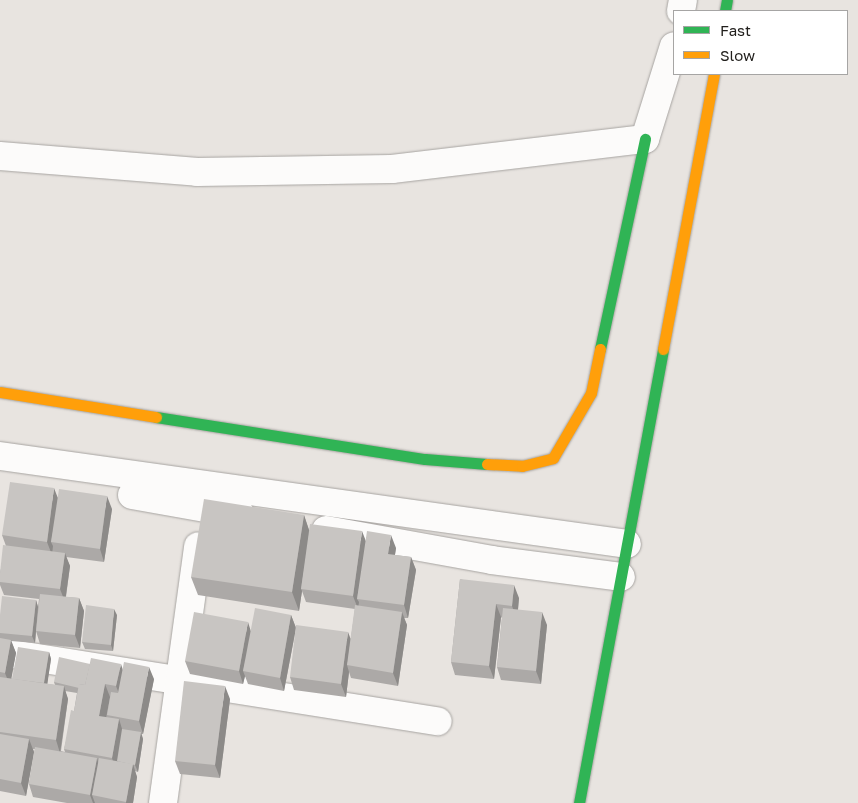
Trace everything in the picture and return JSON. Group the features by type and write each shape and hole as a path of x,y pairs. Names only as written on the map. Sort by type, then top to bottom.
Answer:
{"street":[{"path":"0,392 425,459 522,466 553,458 591,393 645,139 673,49"},
{"path":"579,803 714,75"},
{"path":"0,156 197,172 392,169 645,139"},
{"path":"0,456 627,544"},
{"path":"0,473 203,507 492,560 621,577"},
{"path":"164,803 203,507"},
{"path":"0,652 438,721"}],"building":[{"path":"10,482 54,488 47,542 2,535"},
{"path":"59,489 107,496 100,549 51,542"},
{"path":"204,499 304,515 292,592 191,577"},
{"path":"310,524 362,531 353,596 301,589"},
{"path":"367,531 391,535 388,554 411,557 404,605 357,599"},
{"path":"3,545 65,553 60,589 0,582"},
{"path":"460,579 514,585 512,606 496,604 489,666 451,662"},
{"path":"40,594 79,598 75,635 36,631"},
{"path":"2,596 36,600 32,636 0,633"},
{"path":"86,605 114,609 111,645 82,642"},
{"path":"355,605 402,612 393,673 347,665"},
{"path":"255,608 291,615 280,678 243,671"},
{"path":"503,608 542,612 536,671 497,667"},
{"path":"194,612 248,622 239,671 185,661"},
{"path":"296,625 348,632 341,684 290,677"},
{"path":"0,638 11,640 5,673 0,672"},
{"path":"18,647 49,652 44,683 12,679"},
{"path":"59,657 90,664 85,685 79,684 79,688 54,682"},
{"path":"91,658 121,664 116,686 105,684 99,716 119,719 112,758 64,749 71,710 74,711 79,684 85,685"},
{"path":"124,662 149,667 139,721 107,715 111,692 118,693"},
{"path":"0,677 64,686 56,740 0,732"},
{"path":"184,681 225,686 215,765 175,761"},
{"path":"122,729 141,732 135,765 117,761"},
{"path":"0,734 29,739 21,783 0,779"},
{"path":"35,747 97,758 90,795 29,784"},
{"path":"99,758 133,764 126,802 92,795"}],"traffic: fast":[{"path":"725,10 727,0"},
{"path":"600,349 645,139"},
{"path":"579,803 663,349"},
{"path":"156,417 425,459 487,464"}],"traffic: slow":[{"path":"663,349 714,75"},
{"path":"487,464 522,466 553,458 591,393 600,349"},
{"path":"0,392 156,417"}]}
